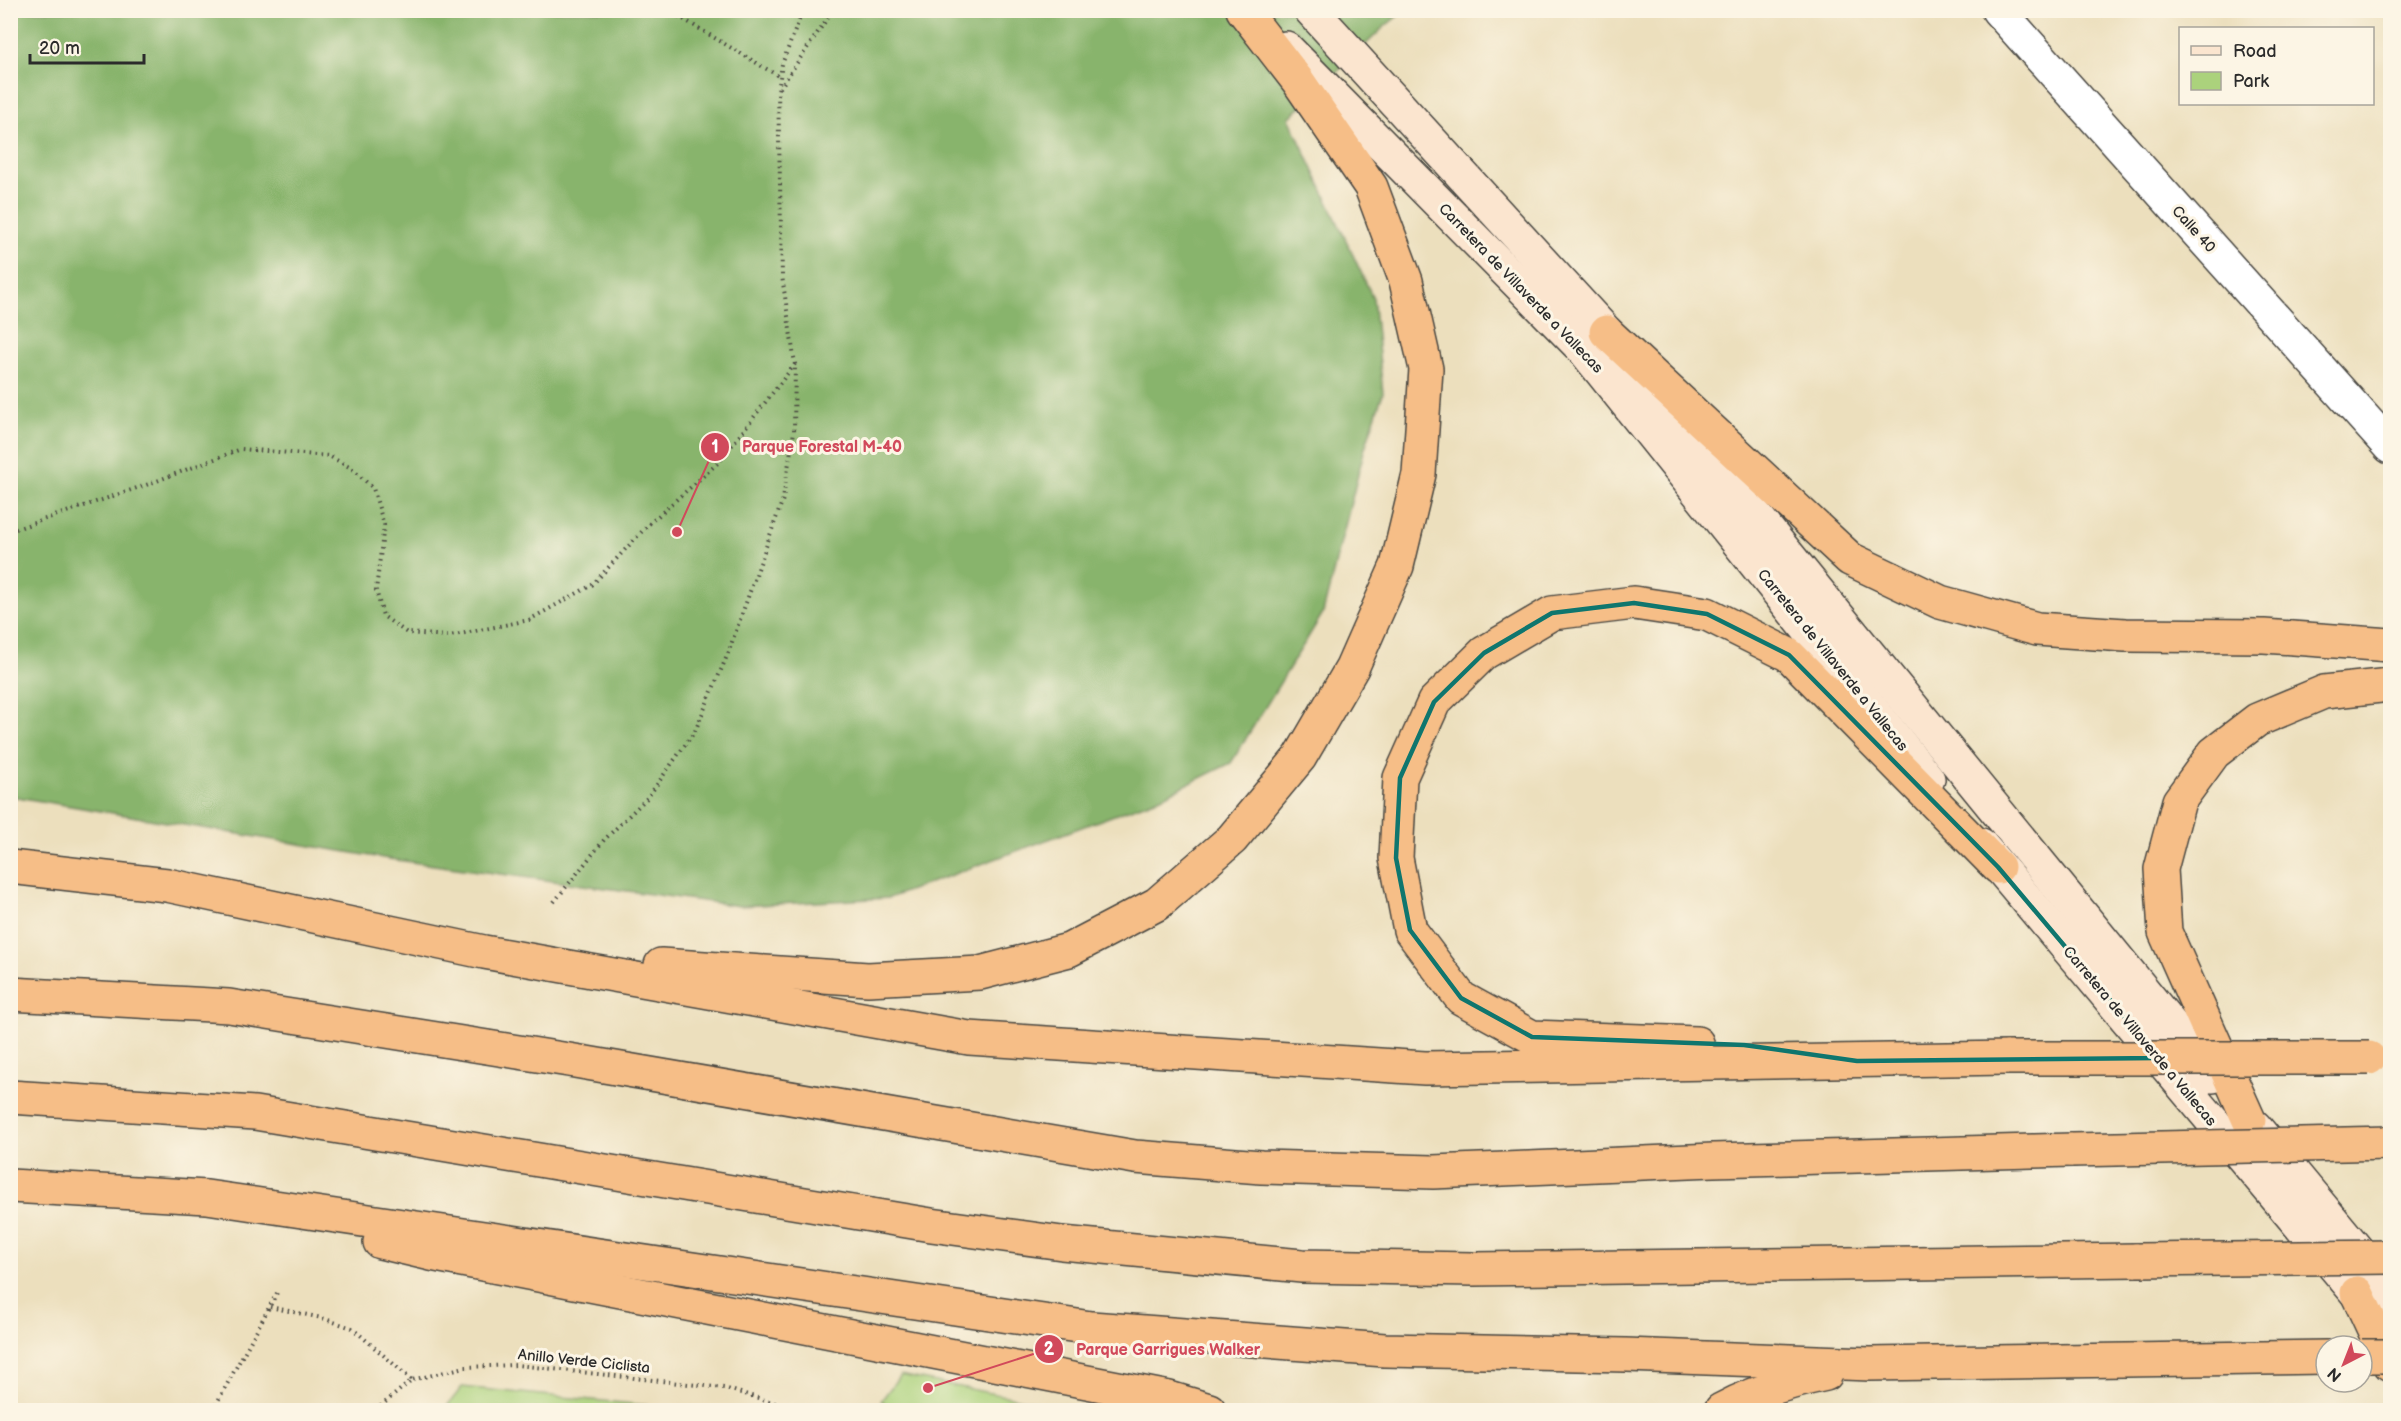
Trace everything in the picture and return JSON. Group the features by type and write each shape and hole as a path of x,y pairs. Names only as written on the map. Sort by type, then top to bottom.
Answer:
{"highway":[{"path":"484,952 868,979 981,973 1069,950 1157,904 1232,839 1300,757 1352,668 1397,566 1419,474 1426,369 1406,281 1371,187 1298,81 1243,10"},
{"path":"1606,332 1850,560 1941,602 2037,629 2125,635 2264,636 2391,645"},
{"path":"1857,1061 1744,1045 1532,1036 1461,998 1410,930 1396,858 1400,778 1434,702 1484,653 1552,614 1634,603 1707,614 1789,655 1998,867"},
{"path":"2249,1120 2164,932 2161,869 2179,801 2214,753 2257,720 2324,692 2391,685"},
{"path":"10,867 167,885 484,952 969,1038 1425,1068 2008,1058 2380,1058"},
{"path":"10,994 229,1006 569,1060 1134,1157 1261,1167 1433,1172 1713,1160 2391,1143"},
{"path":"10,1096 255,1113 931,1225 1062,1244 1302,1266 1473,1269 2391,1257"},
{"path":"10,1186 207,1197 1091,1328 1385,1350 1626,1355 1870,1364 2314,1357"},
{"path":"207,1197 431,1254 1169,1398 1209,1410"},
{"path":"2357,1293 2391,1364"},
{"path":"2374,1356 2391,1356"},
{"path":"1721,1410 1747,1396 1790,1381 1870,1364"}],"main road":[{"name":"Carretera de Villaverde a Vallecas","path":"1249,10 1584,350 1998,867 2391,1334"},
{"name":"Carretera de Villaverde a Vallecas","path":"1311,10 1606,332 2249,1120 2391,1290"}],"street":[{"name":"Calle 40","path":"1998,10 2391,447"}],"path":[{"path":"668,10 780,77"},
{"path":"554,902 604,840 648,796 695,731 727,656 783,498 794,432 795,364 782,276 778,91 782,64 803,10"},
{"path":"778,91 833,10"},
{"path":"10,531 146,485 241,449 329,456 351,468 373,488 384,525 376,590 383,616 407,633 450,636 529,620 592,585 649,524 719,462 795,364"},
{"path":"213,1410 278,1291"},
{"path":"270,1307 322,1318 352,1328 412,1380"},
{"name":"Anillo Verde Ciclista","path":"376,1410 412,1380 465,1367 517,1365 724,1389 799,1410"},
{"path":"10,1409 15,1410"}],"highlighted area":[{"path":"1634,603 1707,614 1789,655 1998,867 2159,1058 1857,1061 1744,1045 1532,1037 1461,998 1410,930 1396,858 1400,778 1434,702 1484,653 1552,613"}],"green space":[{"path":"10,11 1404,11 1384,27 1289,118 1373,298 1383,393 1364,451 1323,613 1231,763 1155,800 889,898 740,906 389,859 11,796"},
{"path":"900,1375 1075,1410 899,1410 881,1401"},
{"path":"462,1387 673,1408 681,1410 444,1410"}],"place":[{"name":"Parque Forestal M-40","path":"677,532"},
{"name":"Parque Garrigues Walker","path":"928,1388"}]}
